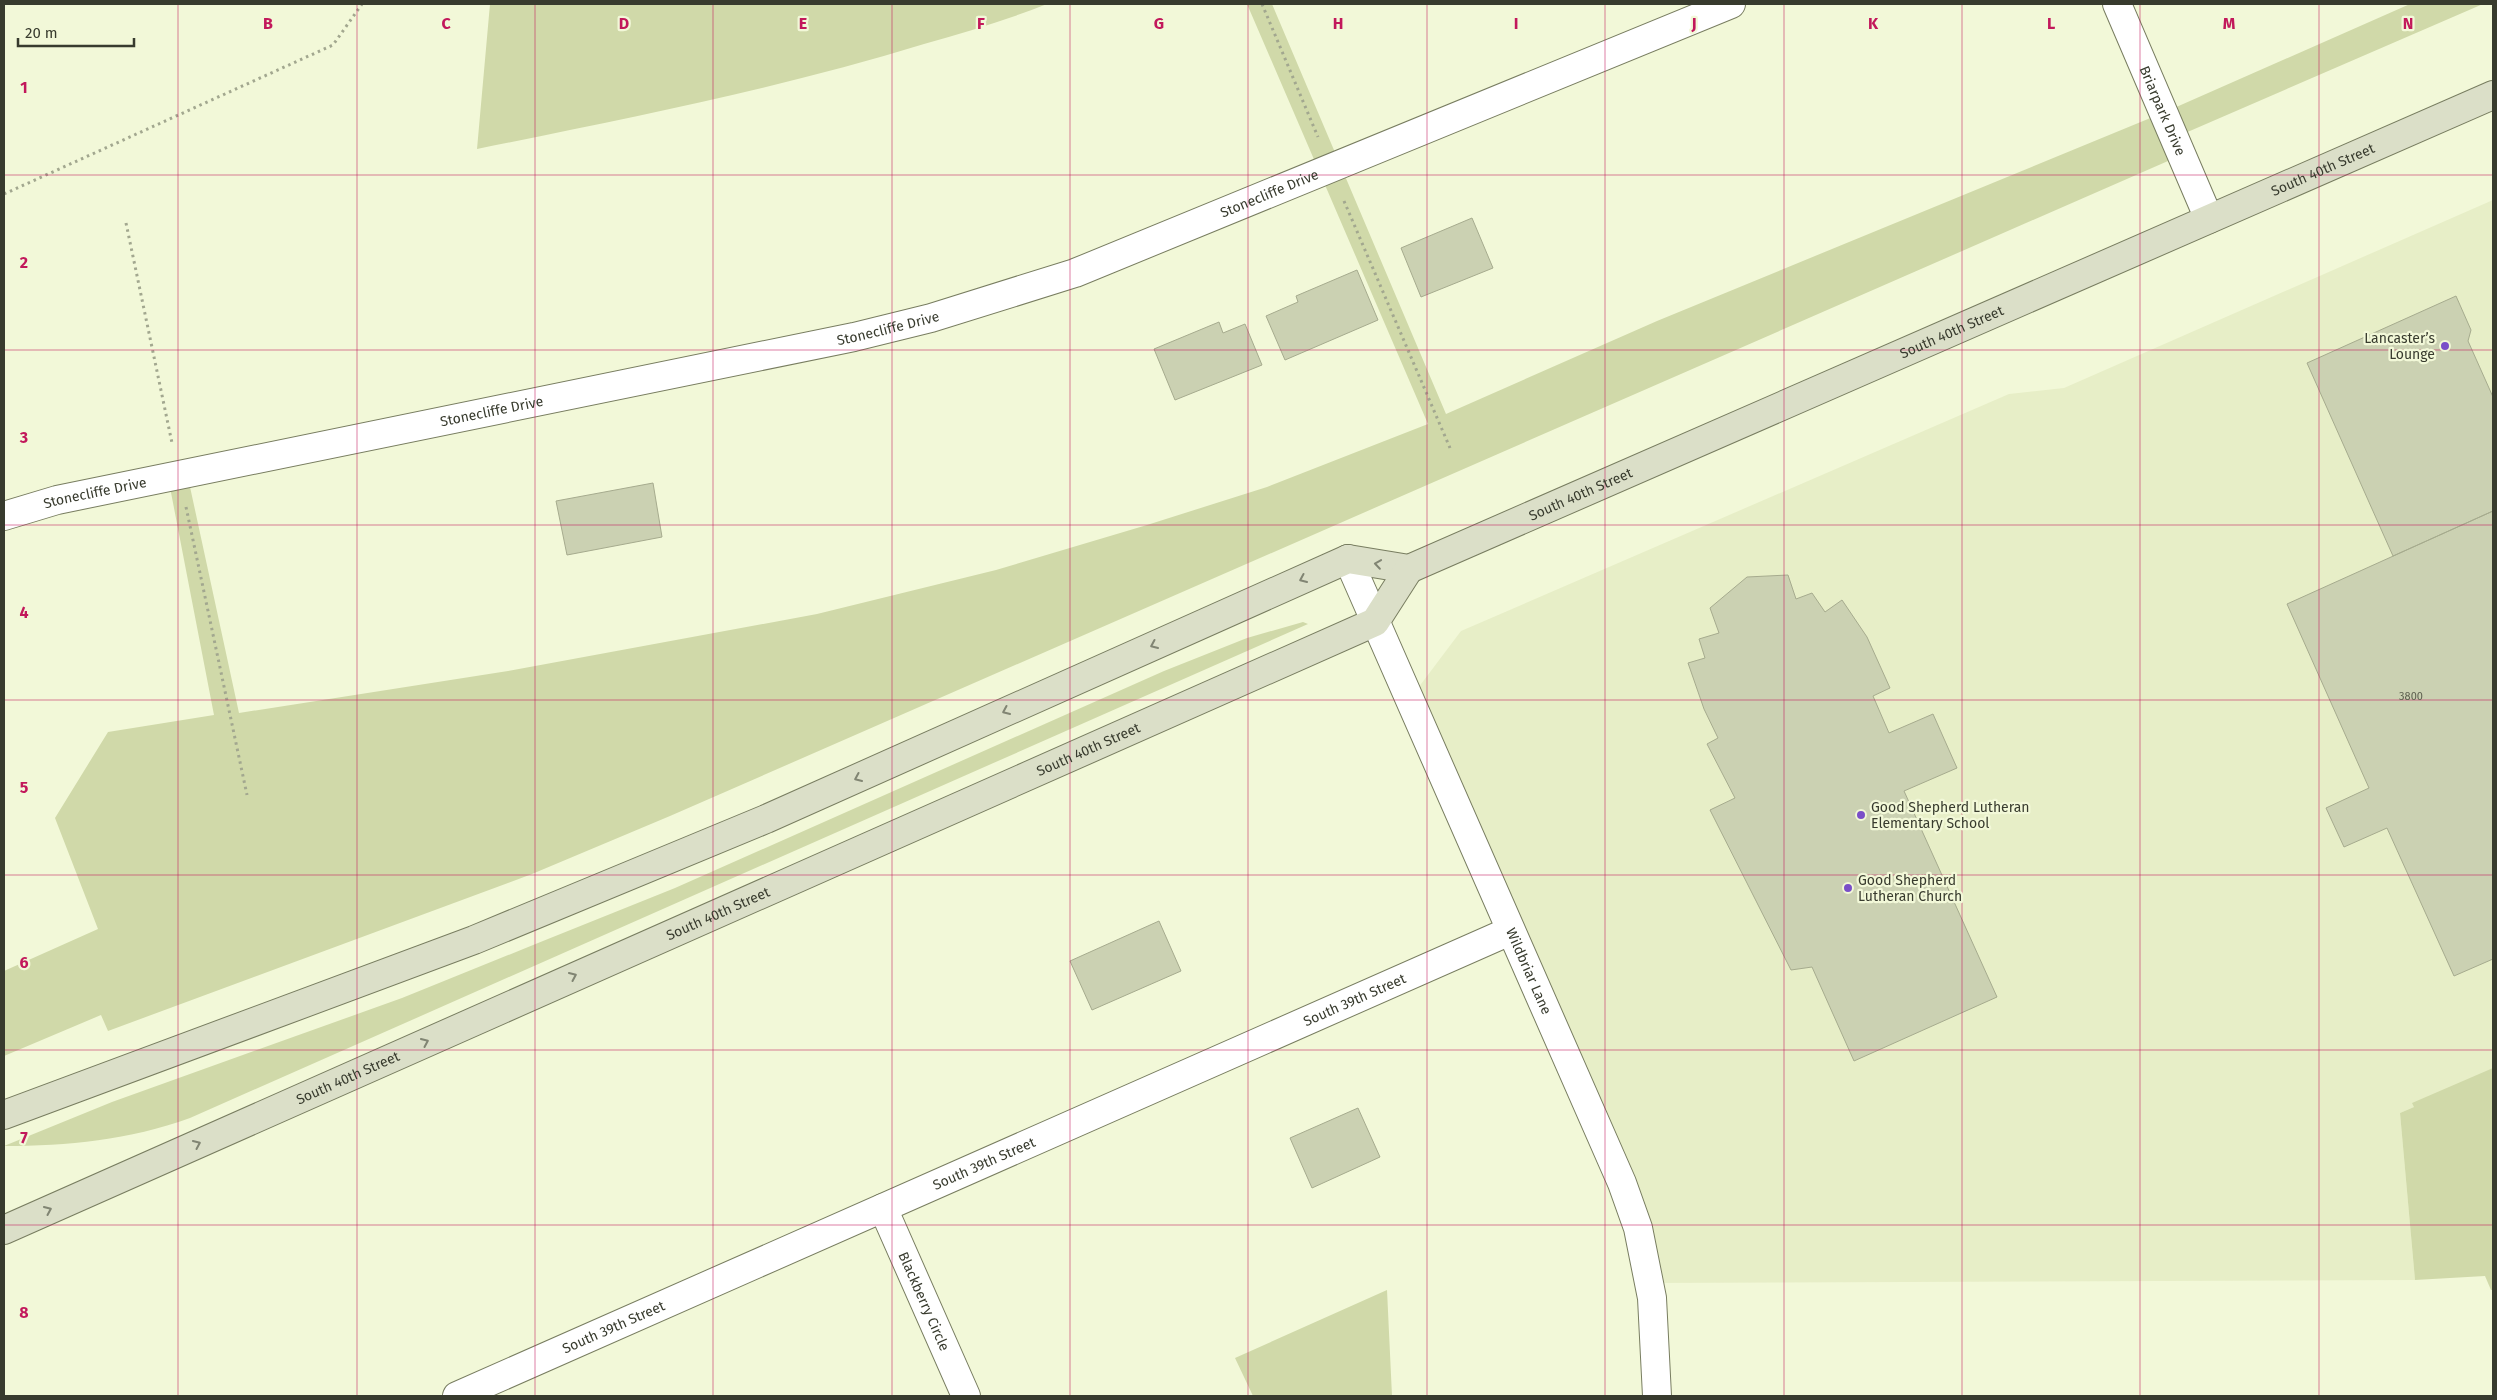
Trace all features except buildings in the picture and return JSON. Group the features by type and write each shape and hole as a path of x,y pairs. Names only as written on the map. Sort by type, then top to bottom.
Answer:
{"main road":[{"name":"South 40th Street","path":"1409,569 2493,95"},
{"path":"4,1115 474,940 766,819 1348,560 1409,569 1375,622"},
{"name":"South 40th Street","path":"4,1230 1375,622"}],"street":[{"name":"Stonecliffe Drive","path":"4,516 57,500 854,337 931,318 1075,273 1731,4"},
{"name":"Briarpark Drive","path":"2118,4 2209,218"},
{"name":"Wildbriar Lane","path":"1348,560 1622,1183 1638,1228 1652,1298 1657,1396"},
{"name":"South 39th Street","path":"457,1396 1510,930"},
{"name":"Blackberry Circle","path":"883,1208 966,1396"}],"path":[{"path":"4,194 333,45 362,4"},
{"path":"1262,4 1450,448"}],"shaded area":[{"path":"490,4 1047,4 971,30 814,75 702,102 477,149"},
{"path":"1247,4 1272,4 1446,414 1657,321 2165,112 2410,4 2483,4 2176,137 2184,154 670,816 532,874 108,1031 101,1015 4,1056 4,971 98,929 55,818 108,732 214,715 168,477 187,473 239,713 508,671 817,614 996,570 1147,525 1267,487 1428,424"},
{"name":"Good Shepherd Lutheran Elementary School","path":"2493,200 2493,1073 2400,1113 2415,1280 1649,1283 1409,700 1461,631 2009,394 2064,388"},
{"path":"1303,622 1308,624 190,1118 167,1126 121,1137 51,1145 4,1146 112,1102 402,998 675,888 1164,671 1247,638"},
{"path":"2493,1068 2493,1290 2491,1290 2485,1276 2415,1280 2400,1113 2414,1107 2412,1103"},
{"path":"1387,1290 1392,1396 1253,1396 1235,1358"}],"place":[{"name":"Lancaster’s Lounge","path":"2445,346"},
{"name":"Good Shepherd Lutheran Elementary School","path":"1861,815"},
{"name":"Good Shepherd Lutheran Church","path":"1848,888"}]}
